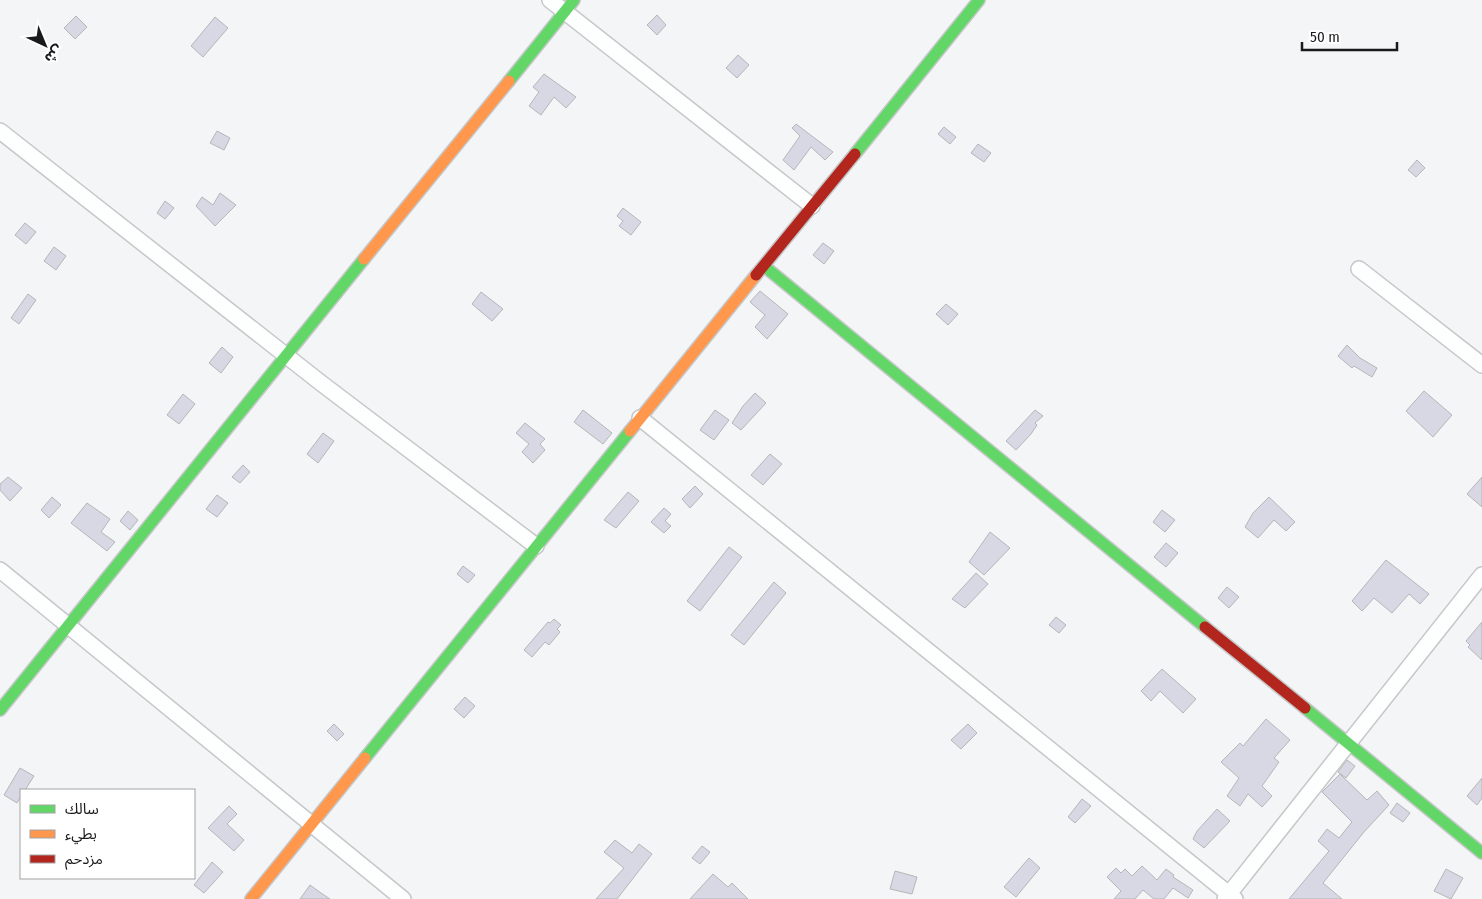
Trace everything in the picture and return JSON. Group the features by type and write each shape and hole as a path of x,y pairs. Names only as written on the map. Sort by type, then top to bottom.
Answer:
{"street":[{"path":"550,0 570,6 812,206"},
{"path":"251,899 979,0"},
{"path":"0,710 570,6"},
{"path":"0,131 286,356 536,546"},
{"path":"764,266 1482,853"},
{"path":"1359,269 1482,365"},
{"path":"640,418 1230,897 1482,575"},
{"path":"0,570 403,899"}],"building":[{"path":"657,15 666,25 657,35 647,25"},
{"path":"76,16 87,27 75,39 64,28"},
{"path":"215,17 228,28 203,57 191,46"},
{"path":"738,55 749,65 737,78 726,68"},
{"path":"544,74 576,97 566,108 554,97 541,115 529,106 539,92 533,87"},
{"path":"796,124 833,152 825,160 811,147 794,170 783,160 800,136 792,128"},
{"path":"944,127 956,137 950,144 938,134"},
{"path":"217,131 230,138 224,150 210,143"},
{"path":"978,144 991,153 984,162 971,153"},
{"path":"1417,160 1425,168 1416,177 1408,170"},
{"path":"220,193 236,205 215,226 196,206 202,197 213,205"},
{"path":"165,201 174,208 165,219 157,213"},
{"path":"623,208 641,222 631,235 619,226 623,221 617,216"},
{"path":"25,223 36,232 26,244 15,235"},
{"path":"823,243 834,251 824,264 813,255"},
{"path":"54,247 66,256 56,270 44,261"},
{"path":"760,291 788,314 767,339 755,327 765,315 750,302"},
{"path":"481,292 503,309 492,321 472,304"},
{"path":"28,294 36,300 19,324 11,318"},
{"path":"946,304 958,314 948,325 936,314"},
{"path":"1347,345 1360,358 1377,368 1372,377 1354,366 1352,368 1338,356"},
{"path":"222,347 233,357 221,373 209,363"},
{"path":"1424,391 1452,415 1433,437 1406,411"},
{"path":"755,393 766,403 741,430 732,423 743,406"},
{"path":"183,394 195,404 179,424 167,415"},
{"path":"583,410 612,433 603,444 574,422"},
{"path":"715,410 729,420 714,440 700,430"},
{"path":"1035,410 1043,416 1035,423 1037,425 1031,434 1016,450 1006,441"},
{"path":"525,423 545,439 540,444 545,450 533,463 522,452 529,444 516,433"},
{"path":"323,433 334,441 318,463 307,454"},
{"path":"770,454 782,464 763,485 751,475"},
{"path":"243,465 250,472 240,483 232,477"},
{"path":"8,477 22,488 10,501 0,490 0,484"},
{"path":"1482,477 1482,507 1467,494"},
{"path":"695,486 703,494 690,508 682,499"},
{"path":"628,492 639,501 616,528 604,520"},
{"path":"217,495 228,503 217,517 206,509"},
{"path":"52,497 61,505 49,518 41,510"},
{"path":"1269,497 1295,522 1286,531 1274,520 1258,538 1245,527 1253,513"},
{"path":"87,503 110,519 101,532 115,542 107,551 71,523"},
{"path":"664,508 671,514 665,521 671,526 664,533 651,522"},
{"path":"1162,510 1175,520 1165,532 1153,522"},
{"path":"128,511 138,520 130,530 120,521"},
{"path":"990,532 1010,548 984,575 969,562"},
{"path":"1166,543 1178,553 1166,567 1154,557"},
{"path":"729,547 742,557 700,611 687,601"},
{"path":"1386,560 1429,594 1420,604 1409,594 1392,613 1374,598 1362,611 1352,601"},
{"path":"463,566 475,575 468,583 457,574"},
{"path":"976,573 988,584 965,608 952,599"},
{"path":"774,582 786,593 744,645 731,635"},
{"path":"1227,587 1239,597 1229,608 1218,598"},
{"path":"1056,617 1066,625 1059,633 1049,625"},
{"path":"554,619 561,625 557,629 560,632 549,645 545,642 532,657 524,650 548,622 550,623"},
{"path":"1482,622 1482,660 1468,647 1470,645 1466,641"},
{"path":"1162,669 1196,699 1183,713 1160,691 1151,701 1141,691"},
{"path":"465,697 475,706 464,718 454,709"},
{"path":"1266,719 1290,740 1274,758 1279,762 1262,786 1272,796 1262,807 1248,794 1240,806 1227,796 1239,778 1221,762 1240,743 1243,746"},
{"path":"334,724 344,734 337,741 327,731"},
{"path":"968,724 977,733 961,749 951,740"},
{"path":"1347,760 1355,766 1346,778 1338,772"},
{"path":"20,768 34,776 26,789 20,789 20,798 17,803 4,795"},
{"path":"1340,774 1367,800 1377,791 1389,805 1364,832 1323,883 1342,899 1289,899 1329,851 1318,841 1327,829 1339,838 1352,822 1322,792"},
{"path":"1482,778 1482,798 1477,805 1467,796"},
{"path":"1082,799 1091,806 1075,823 1068,817"},
{"path":"1397,803 1410,813 1403,822 1390,813"},
{"path":"229,806 237,814 227,824 244,840 234,851 208,828"},
{"path":"1217,809 1230,821 1204,848 1193,839 1197,831"},
{"path":"615,840 632,853 639,844 652,854 617,899 596,899 624,868 604,852"},
{"path":"702,846 710,852 700,864 692,858"},
{"path":"1029,858 1040,868 1016,897 1004,887"},
{"path":"212,862 223,872 204,893 194,885"},
{"path":"1142,866 1157,880 1166,869 1174,875 1173,877 1193,890 1188,898 1173,888 1164,899 1154,899 1143,890 1135,899 1114,899 1121,891 1107,877 1116,868 1121,873 1125,869 1132,876"},
{"path":"1446,869 1463,878 1451,899 1434,891"},
{"path":"895,871 917,877 912,894 890,889"},
{"path":"713,874 728,887 732,883 748,899 690,899"},
{"path":"310,885 321,893 330,899 300,899"}],"traffic: fast":[{"path":"509,81 574,0"},
{"path":"855,154 979,0"},
{"path":"0,710 364,259"},
{"path":"764,266 1205,627"},
{"path":"365,758 630,431"},
{"path":"1305,708 1482,853"}],"traffic: slow":[{"path":"364,259 509,81"},
{"path":"630,431 756,275"},
{"path":"251,899 365,758"}],"traffic: jam":[{"path":"756,275 855,154"},
{"path":"1205,627 1305,708"}]}
